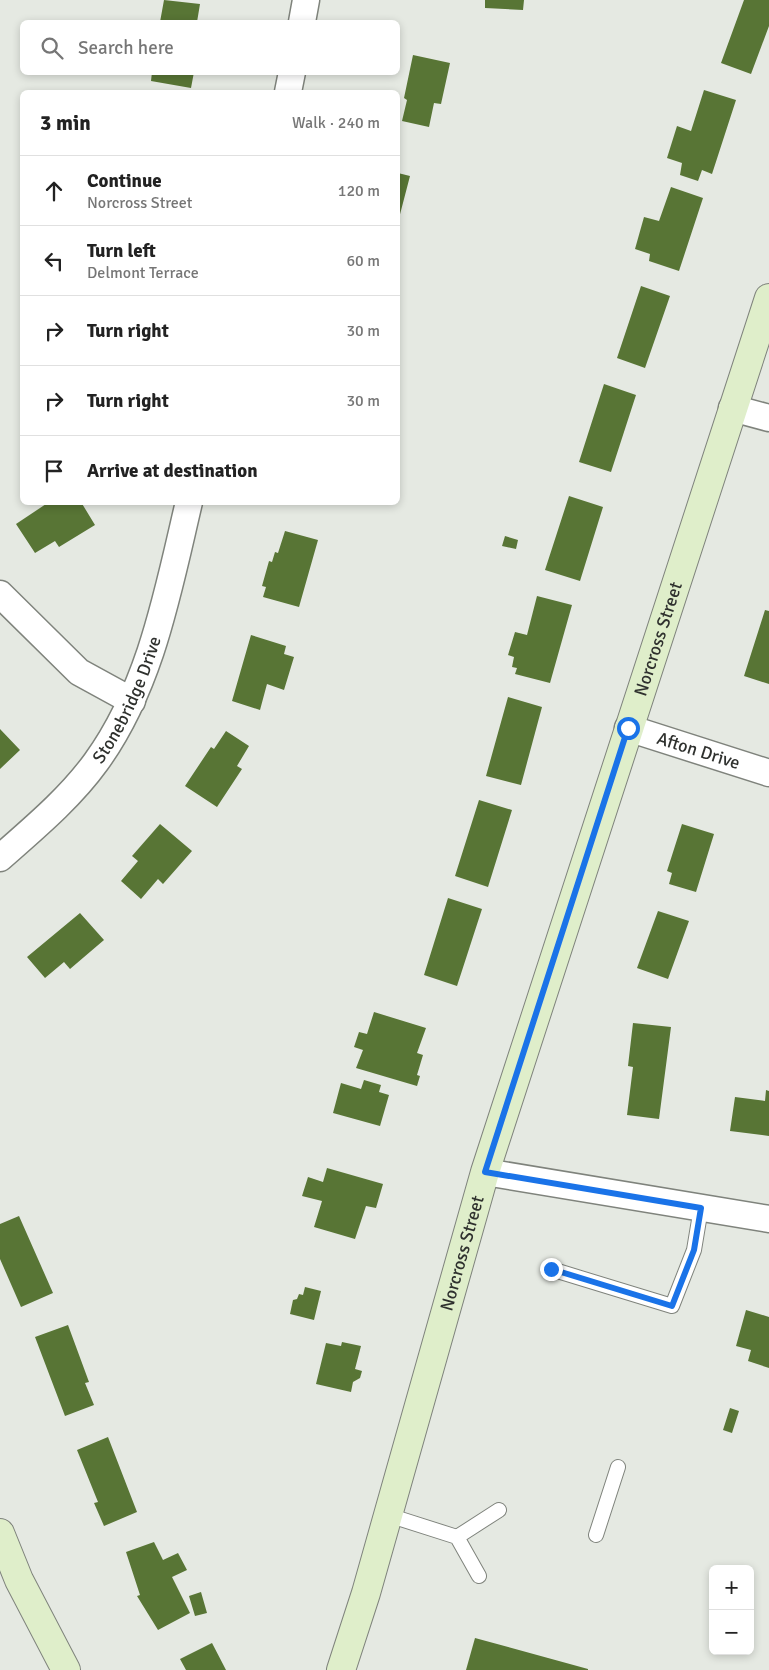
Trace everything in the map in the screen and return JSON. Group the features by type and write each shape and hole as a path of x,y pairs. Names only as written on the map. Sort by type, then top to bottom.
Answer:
{"street":[{"path":"302,20 306,0"},
{"path":"288,90 291,75"},
{"name":"Norcross Street","path":"341,1670 388,1515 485,1172 769,298"},
{"path":"732,408 769,418"},
{"name":"Stonebridge Drive","path":"0,858 48,817 96,762 132,701 160,622 188,505"},
{"path":"0,594 79,672 132,701"},
{"name":"Afton Drive","path":"628,728 769,774"},
{"path":"485,1172 769,1219"},
{"path":"0,1533 19,1580 66,1670"}],"lane":[{"path":"551,1269 672,1306 694,1250 701,1208"},
{"path":"596,1535 618,1467"},
{"path":"457,1537 499,1510"},
{"path":"388,1515 457,1537 479,1576"}],"building":[{"path":"164,0 200,4 197,20 160,20"},
{"path":"485,0 524,0 523,10 485,8"},
{"path":"744,0 769,0 769,26 751,74 721,63"},
{"path":"413,55 450,63 441,104 434,103 429,127 402,121 407,100 404,98"},
{"path":"152,75 193,75 191,88 151,81"},
{"path":"704,90 736,100 712,174 702,170 698,181 680,175 682,163 667,158 677,126 691,131"},
{"path":"400,174 410,176 400,214"},
{"path":"671,187 703,198 679,271 649,261 650,254 635,249 644,217 659,221"},
{"path":"641,286 670,296 645,368 617,358"},
{"path":"604,384 636,395 611,472 579,462"},
{"path":"569,496 603,507 580,581 545,570"},
{"path":"44,505 83,505 95,525 59,547 55,541 35,553 16,524"},
{"path":"285,531 318,540 299,607 263,597 266,587 262,586 269,561 272,562 275,552 278,553"},
{"path":"505,536 518,540 516,549 502,546"},
{"path":"537,596 572,605 550,683 515,674 517,668 512,667 514,657 508,655 515,632 527,635"},
{"path":"765,610 769,611 769,684 744,676"},
{"path":"251,635 286,646 284,654 294,657 284,690 267,684 260,710 232,701"},
{"path":"508,697 542,707 521,785 486,776"},
{"path":"0,729 20,750 0,769"},
{"path":"226,731 249,746 237,766 242,769 217,807 185,786 211,747 214,749"},
{"path":"479,800 512,810 488,887 455,876"},
{"path":"160,824 192,851 163,884 158,879 141,899 121,881 138,861 132,856"},
{"path":"682,824 714,834 696,892 669,884 672,873 667,871"},
{"path":"448,898 482,909 457,986 424,975"},
{"path":"658,911 689,921 668,979 637,968"},
{"path":"80,913 104,940 70,969 64,962 45,978 27,957"},
{"path":"374,1012 426,1028 417,1053 423,1055 417,1075 420,1076 417,1086 356,1068 363,1050 354,1047 359,1032 367,1034"},
{"path":"633,1023 671,1027 659,1119 627,1115 633,1067 628,1066"},
{"path":"364,1080 381,1085 379,1092 389,1095 380,1126 333,1113 341,1083 361,1089"},
{"path":"766,1090 769,1091 769,1136 730,1131 735,1097 765,1101"},
{"path":"327,1168 383,1184 376,1208 366,1206 355,1239 314,1227 322,1201 302,1196 308,1177 323,1182"},
{"path":"19,1216 53,1293 21,1307 0,1259 0,1224"},
{"path":"305,1287 321,1291 314,1320 290,1314 293,1300 297,1299 299,1294 303,1295"},
{"path":"746,1310 769,1317 769,1368 748,1361 751,1350 736,1346"},
{"path":"68,1325 89,1382 85,1383 94,1405 65,1416 35,1337"},
{"path":"342,1342 361,1346 355,1369 362,1371 360,1378 353,1382 351,1392 316,1384 326,1343 341,1346"},
{"path":"730,1408 739,1411 732,1433 723,1430"},
{"path":"108,1437 137,1512 104,1526 94,1503 98,1502 77,1450"},
{"path":"154,1542 163,1560 178,1553 187,1570 172,1577 190,1613 158,1630 137,1596 140,1595 126,1552"},
{"path":"201,1592 207,1613 195,1616 189,1596"},
{"path":"475,1638 588,1669 588,1670 466,1670"},
{"path":"212,1643 226,1670 186,1670 180,1659"}],"route":[{"path":"551,1269 672,1306 694,1250 701,1208 485,1172 628,728"}]}
